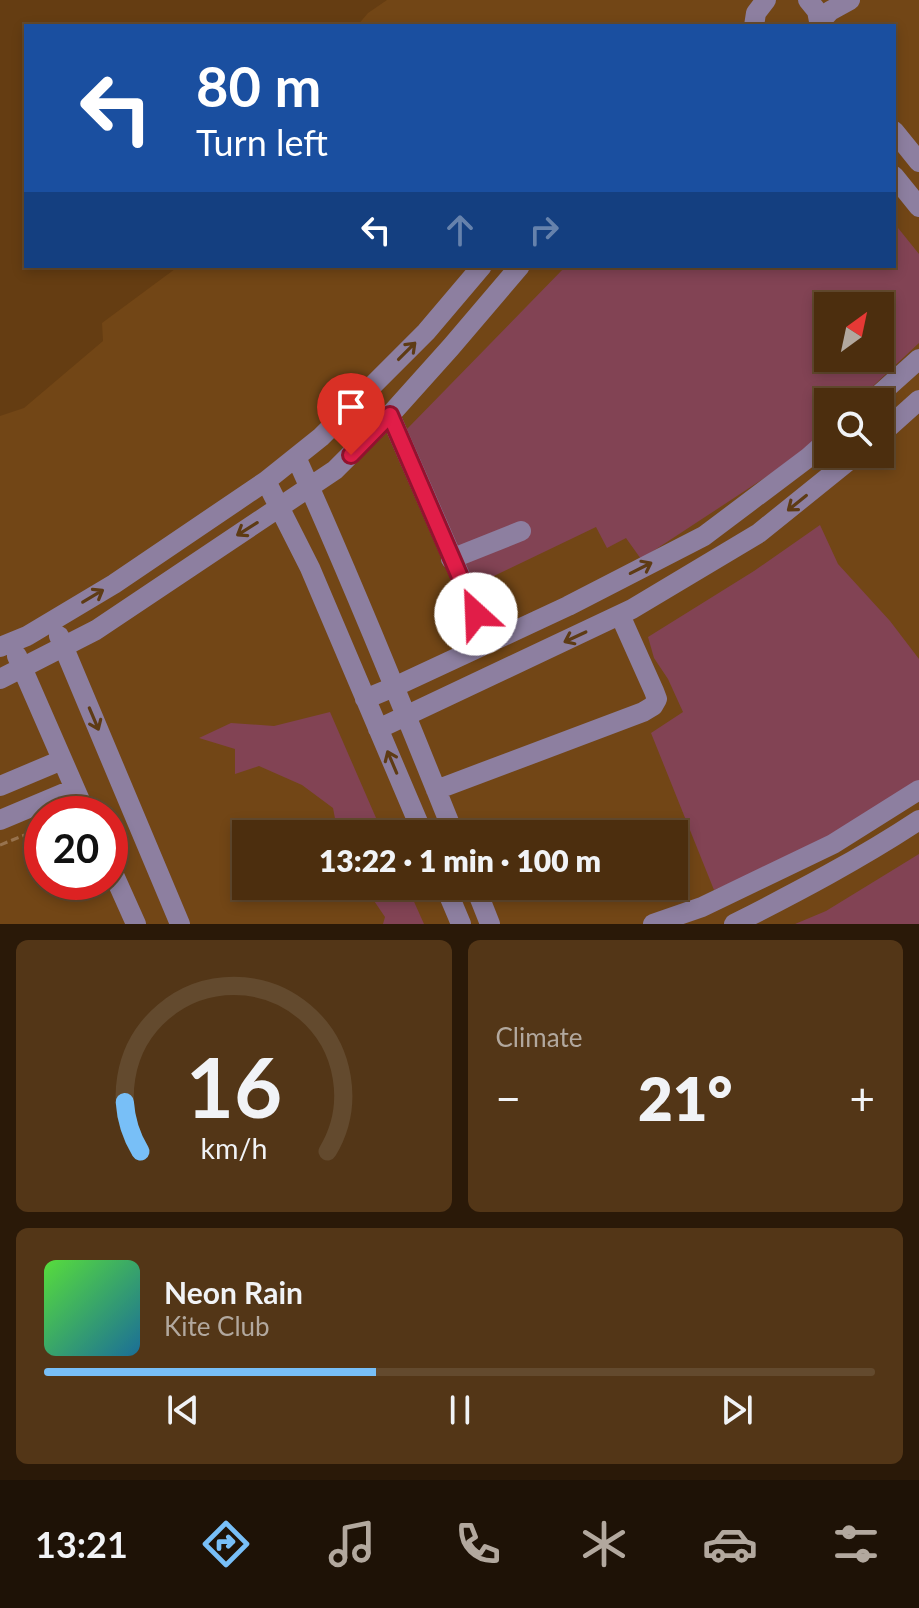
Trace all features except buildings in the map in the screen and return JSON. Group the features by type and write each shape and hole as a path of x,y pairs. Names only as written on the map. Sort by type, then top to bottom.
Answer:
{"lane":[{"path":"752,24 765,0"},
{"path":"808,0 817,11 820,24"},
{"path":"821,24 830,11 850,0"},
{"path":"896,133 919,162"},
{"path":"896,178 919,207"},
{"path":"77,796 23,668 5,645 27,636 114,584 266,481 321,437 426,332 480,268"},
{"path":"0,679 96,630 335,470 390,415 518,268"},
{"path":"887,388 919,359"},
{"path":"894,422 919,400"},
{"path":"390,415 489,642"},
{"path":"365,699 568,606 704,536 814,453"},
{"path":"296,457 448,820"},
{"path":"378,729 620,615 759,533 840,468"},
{"path":"266,481 299,545 417,820"},
{"path":"451,559 521,531"},
{"path":"436,790 653,706 657,699 620,615"},
{"path":"52,621 180,924"},
{"path":"0,786 62,760"},
{"path":"0,820 74,789"},
{"path":"653,924 702,907 833,844 919,790"},
{"path":"734,924 811,885 919,820"},
{"path":"125,900 136,924"},
{"path":"451,900 461,924"},
{"path":"481,900 490,924"}],"path":[{"path":"0,845 24,835"}],"shaded area":[{"path":"387,0 919,0 919,924 0,924 0,416 24,408 103,341 102,323 176,268 896,268 896,24 359,24"},
{"path":"896,225 919,254 919,343 894,366 894,292 814,292 814,372 888,372 871,388 814,388 814,441 798,456 641,559 626,538 607,548 596,527 473,586 407,429 564,268 896,268"},
{"path":"820,525 838,564 890,621 919,659 919,781 806,850 714,890 651,733 683,712 654,658 648,637 754,571"},
{"path":"330,712 377,820 335,820 333,808 302,785 259,766 235,774 235,749 199,738 231,723 274,726"},
{"path":"919,854 919,924 795,924 826,911"},
{"path":"373,900 413,900 424,924 383,924 385,917"}],"route":[{"path":"351,455 390,415 476,614"}]}
